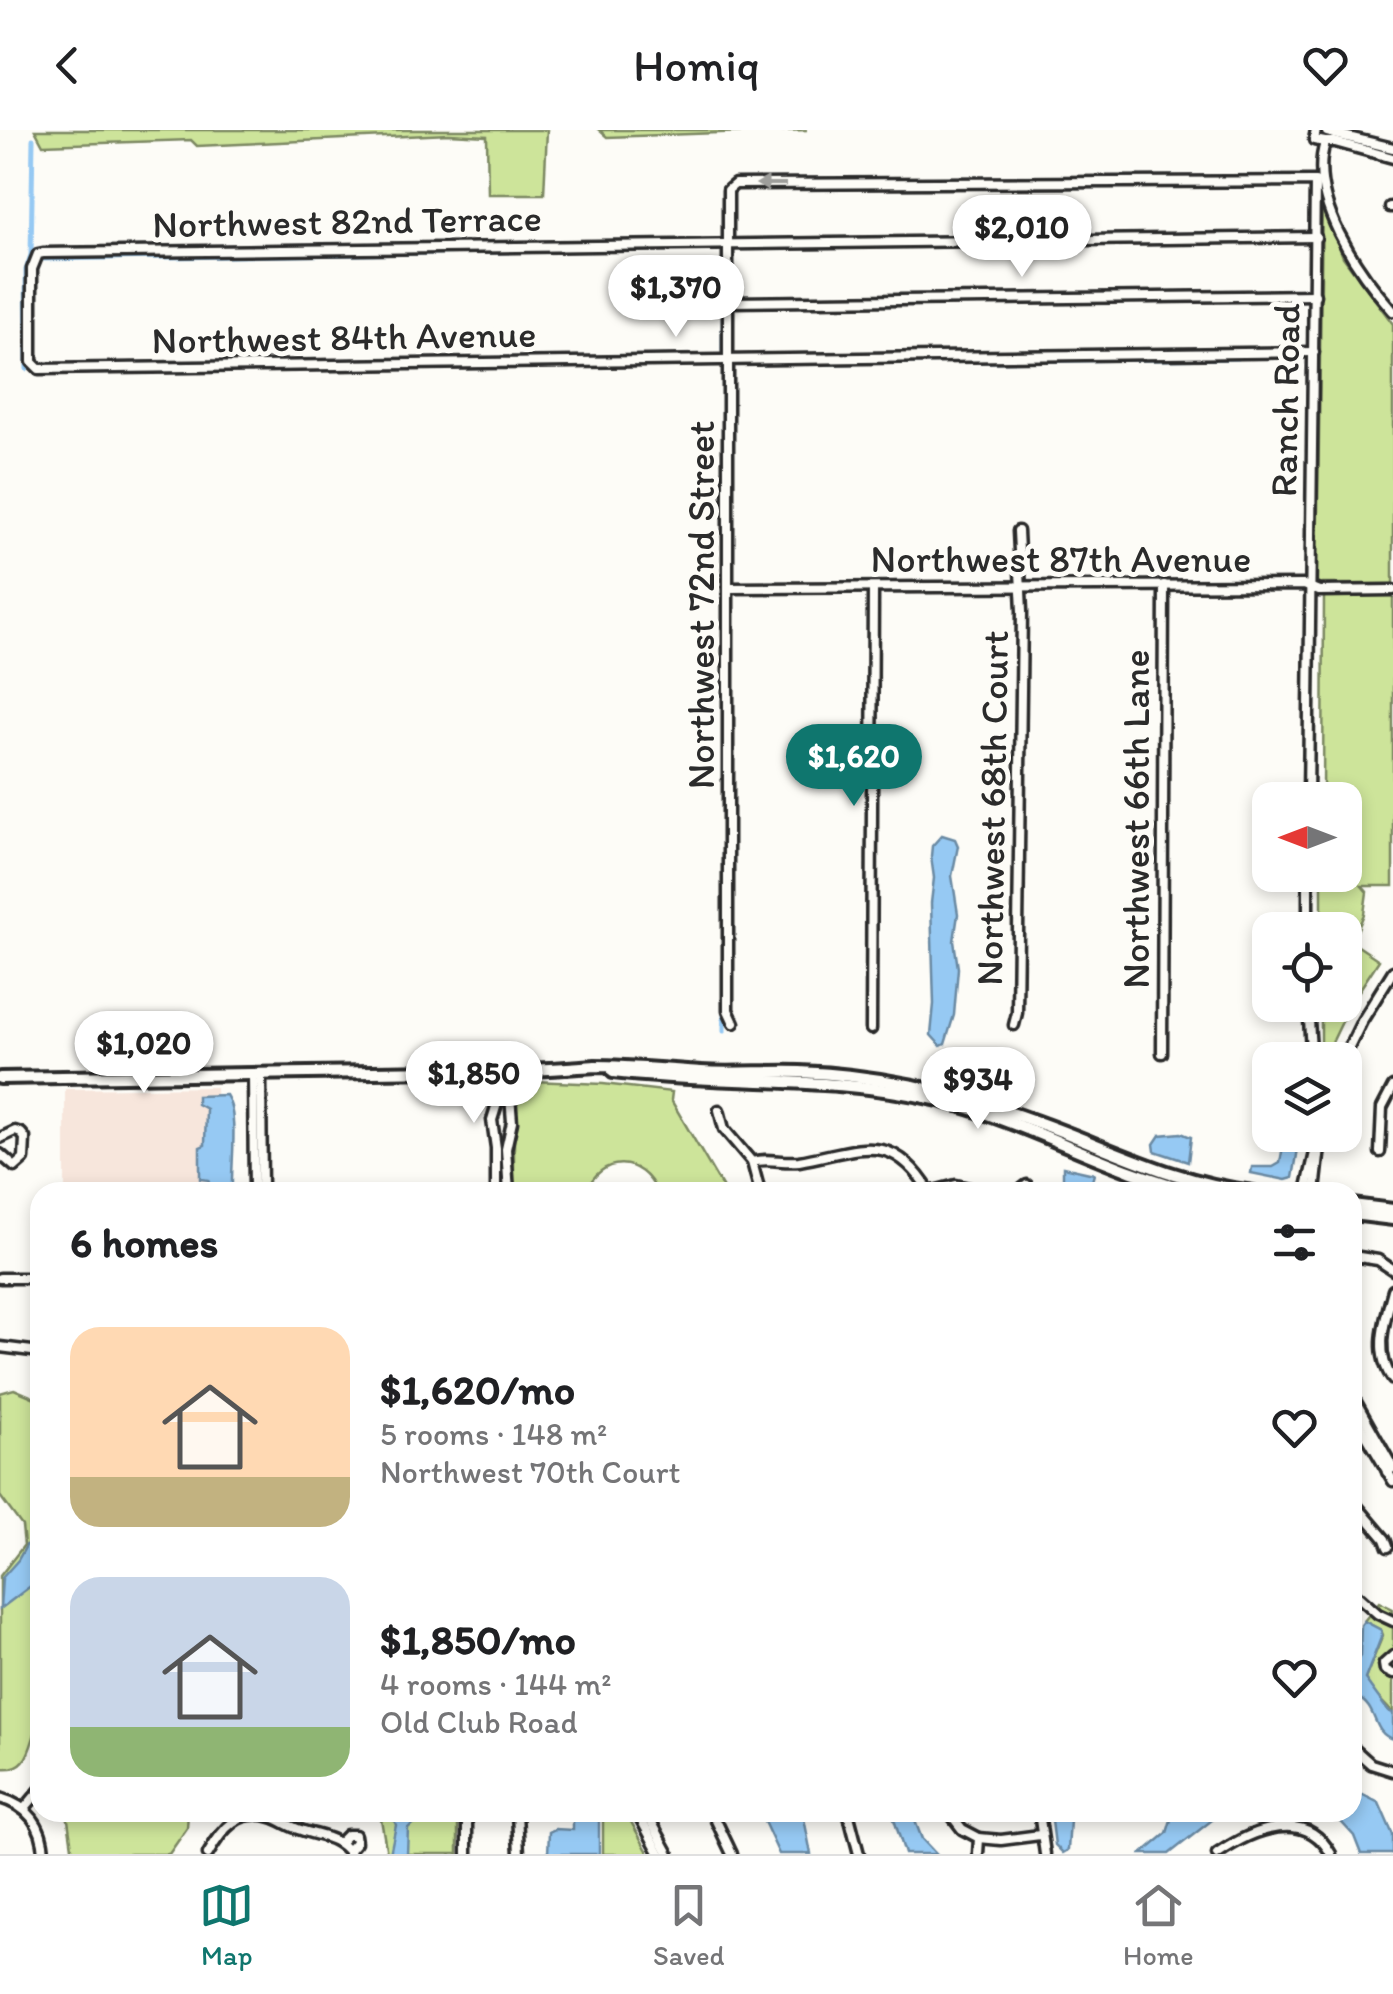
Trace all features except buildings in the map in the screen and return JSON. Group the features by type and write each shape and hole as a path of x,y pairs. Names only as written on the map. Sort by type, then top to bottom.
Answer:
{"main road":[{"path":"0,1078 438,1071 507,1076 538,1068 577,1068 678,1080 832,1083 936,1095 1040,1123 1165,1174 1204,1182"},
{"path":"507,1076 509,1097"},
{"path":"936,1095 1163,1182"},
{"path":"1362,1206 1393,1210"},
{"path":"1362,1215 1393,1218"}],"street":[{"path":"1321,135 1393,148"},
{"path":"1321,135 1393,158"},
{"path":"1321,135 1325,190 1338,230 1362,274 1393,312"},
{"path":"1322,155 1330,145 1354,148"},
{"name":"Ranch Road","path":"730,186 1315,181 1308,782"},
{"name":"Northwest 72nd Street","path":"730,186 728,1010 734,1023"},
{"name":"Northwest 82nd Terrace","path":"34,367 32,270 38,254 1316,237"},
{"path":"729,302 1315,295"},
{"name":"Northwest 84th Avenue","path":"34,367 1314,352"},
{"name":"Northwest 68th Court","path":"1014,1025 1021,820 1018,531"},
{"name":"Northwest 87th Avenue","path":"728,588 1164,585 1393,590"},
{"name":"Northwest 66th Lane","path":"1162,1052 1164,585"},
{"path":"871,1029 872,588"},
{"path":"1352,1042 1393,971"},
{"path":"254,1182 257,1074"},
{"path":"257,1074 262,1182"},
{"path":"496,1182 492,1120 507,1076"},
{"path":"1380,1152 1382,1108 1393,1088"},
{"path":"508,1182 506,1149 512,1122 509,1097"},
{"path":"718,1110 724,1130 752,1162 757,1182"},
{"path":"0,1138 18,1131 25,1138 21,1165 13,1166 0,1154"},
{"path":"752,1162 800,1161 872,1147 903,1158 922,1182"},
{"path":"1308,1182 1316,1152"},
{"path":"1316,1182 1319,1152"},
{"path":"496,1170 507,1170"},
{"path":"1362,1257 1378,1260 1393,1270"},
{"path":"0,1278 30,1278"},
{"path":"1393,1290 1385,1320 1382,1357 1393,1380"},
{"path":"1372,1318 1385,1320"},
{"path":"0,1347 30,1351"},
{"path":"1362,1414 1392,1476"},
{"path":"1362,1427 1392,1476"},
{"path":"1362,1512 1388,1547"},
{"path":"1362,1599 1393,1621"},
{"path":"1393,1656 1384,1664 1387,1672 1393,1674"},
{"path":"1362,1755 1371,1764 1393,1771"},
{"path":"0,1798 24,1809 30,1816"},
{"path":"24,1809 30,1802"},
{"path":"35,1822 44,1854"},
{"path":"208,1854 227,1822"},
{"path":"284,1822 340,1842 349,1852 356,1842 355,1836 347,1835 340,1842"},
{"path":"467,1822 467,1854"},
{"path":"517,1822 519,1854"},
{"path":"642,1822 660,1854"},
{"path":"651,1822 669,1854"},
{"path":"717,1822 732,1854"},
{"path":"851,1822 859,1854"},
{"path":"957,1822 980,1838 1040,1835"},
{"path":"1039,1822 1044,1854"},
{"path":"1217,1854 1251,1835 1288,1825 1317,1834 1332,1854"},
{"path":"978,1854 980,1838"}],"shaded area":[{"path":"216,1087 220,1182 65,1182 65,1089"}],"green space":[{"path":"35,130 547,130 544,194 488,194 487,136 449,134 197,146 191,140 43,145"},
{"path":"599,130 807,130 607,137"},
{"path":"1322,202 1343,257 1393,324 1393,584 1317,584"},
{"path":"1393,592 1393,886 1362,886 1362,782 1323,782 1324,593"},
{"path":"1362,886 1367,892 1362,919 1362,912 1322,912 1322,892 1362,892"},
{"path":"1362,949 1379,960 1362,986"},
{"path":"1321,1022 1342,1022 1332,1042 1321,1042"},
{"path":"514,1083 603,1084 672,1092 671,1100 719,1182 651,1182 642,1171 621,1164 601,1171 591,1182 514,1182"},
{"path":"14,1389 30,1396 30,1748 24,1761 10,1768 0,1768 0,1576 24,1545 22,1526 0,1496 0,1393"},
{"path":"1379,1602 1393,1609 1393,1713 1366,1685 1365,1679 1383,1635 1364,1621"},
{"path":"68,1822 187,1822 169,1854 73,1854"},
{"path":"382,1822 458,1822 458,1854 387,1854"},
{"path":"603,1822 631,1822 649,1854 603,1854"}],"water":[{"path":"942,835 955,839 958,846 952,876 958,914 954,941 958,968 954,1015 941,1046 931,1035 931,856 932,846"},
{"path":"226,1095 230,1103 232,1182 200,1179 206,1109 197,1104 197,1096"},
{"path":"1181,1133 1191,1137 1188,1162 1155,1151 1154,1144 1160,1135"},
{"path":"1282,1152 1297,1152 1293,1178 1251,1173 1252,1167 1280,1163"},
{"path":"1063,1167 1094,1174 1092,1182 1063,1182"},
{"path":"30,1539 30,1586 0,1609 2,1578"},
{"path":"1364,1621 1381,1630 1365,1679 1393,1713 1393,1739 1381,1732 1362,1701"},
{"path":"1362,1794 1379,1803 1393,1835 1393,1854 1361,1854 1354,1836 1341,1822 1362,1822"},
{"path":"395,1822 414,1822 408,1828 407,1854 390,1854"},
{"path":"573,1822 599,1822 599,1854 548,1854 549,1832 573,1830"},
{"path":"764,1822 805,1822 811,1854 779,1854"},
{"path":"895,1822 915,1822 922,1839 936,1854 905,1854"},
{"path":"1052,1822 1070,1822 1068,1850 1063,1853 1055,1845"},
{"path":"1170,1822 1210,1822 1169,1854 1142,1854 1167,1833"}],"waterway":[{"path":"27,369 26,270 31,255 33,139"},
{"path":"711,248 724,249 723,350"},
{"path":"38,259 610,250"},
{"path":"731,364 1238,358"},
{"path":"724,364 724,1031"}]}
